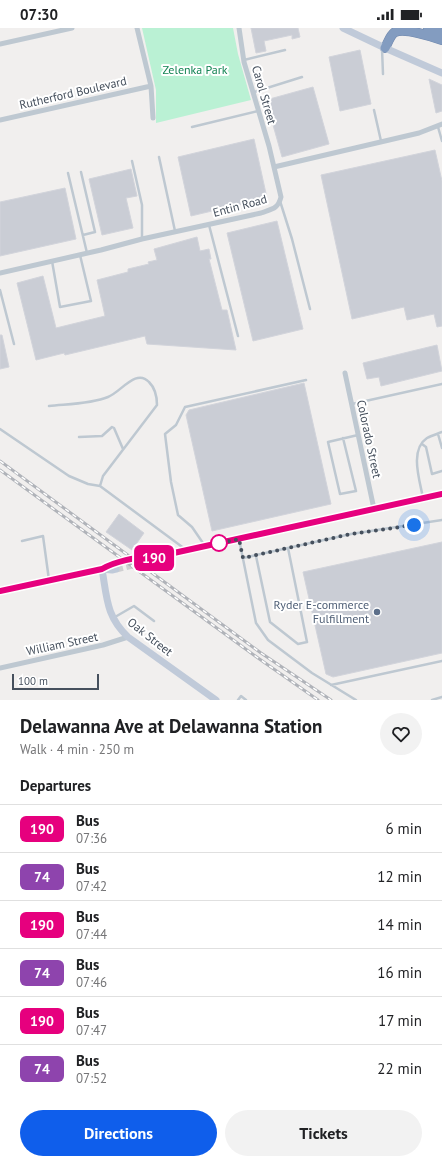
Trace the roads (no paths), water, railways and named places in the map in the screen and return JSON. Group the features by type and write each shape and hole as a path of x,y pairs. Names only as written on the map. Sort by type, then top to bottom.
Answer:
{"highway":[{"path":"428,28 442,33"},
{"path":"384,47 392,34 399,30 419,32 442,40"}],"street":[{"path":"0,44 72,28"},
{"path":"137,28 151,86 153,118"},
{"name":"Carol Street","path":"239,28 244,60 274,167"},
{"path":"343,28 442,73"},
{"name":"Rutherford Boulevard","path":"0,120 151,86"},
{"path":"274,167 419,133 440,125"},
{"name":"Entin Road","path":"0,273 142,239 261,213 274,208 279,203 281,197 274,167"},
{"name":"Colorado Street","path":"345,373 374,509"},
{"path":"145,560 442,494"},
{"path":"0,591 102,569 112,570 113,567"},
{"name":"Oak Street","path":"102,569 108,606 118,627 128,637 216,700"},
{"name":"William Street","path":"0,668 103,645 128,637"}],"lane":[{"path":"383,74 384,47"},
{"path":"244,60 284,50"},
{"path":"254,92 302,77"},
{"path":"374,110 382,142"},
{"path":"192,127 259,111"},
{"path":"440,125 442,141"},
{"path":"159,157 176,232"},
{"path":"132,161 142,205 142,239"},
{"path":"81,172 95,232 83,235"},
{"path":"68,173 87,253"},
{"path":"280,200 292,239 310,309"},
{"path":"209,224 238,336"},
{"path":"52,261 60,307 90,301 80,254"},
{"path":"0,290 14,344"},
{"path":"49,406 89,402 108,397 134,379 140,377 146,378 155,390 157,405 103,476 100,486"},
{"path":"205,546 192,527 178,515 171,482 165,434 176,425 185,407 306,380"},
{"path":"351,404 442,384"},
{"path":"79,437 102,436 112,427 114,428 123,449"},
{"path":"0,429 69,476 88,484 100,486 187,550"},
{"path":"424,498 418,472 417,459 419,448 426,439 442,432"},
{"path":"438,434 442,448"},
{"path":"343,438 356,491 340,494 328,442 343,438 358,435"},
{"path":"422,444 426,447 432,474 442,472"},
{"path":"243,558 351,534 442,520"},
{"path":"22,541 43,536 50,580"},
{"path":"239,539 256,623 268,640 312,673 356,700"},
{"path":"256,556 270,622 298,644 306,642 288,548"},
{"path":"113,619 134,606 154,621"},
{"path":"331,685 442,661"},
{"path":"238,700 241,696 246,700"},
{"path":"432,700 442,697"}],"tunnel":[{"path":"110,564 139,558"},
{"path":"116,569 145,562"}],"railway":[{"path":"0,461 261,653 331,700"},
{"path":"0,470 318,700"}],"place":[{"name":"Ryder E-commerce Fulfillment","path":"377,612"}],"park label":[{"name":"Zelenka Park","path":"195,70"}]}
